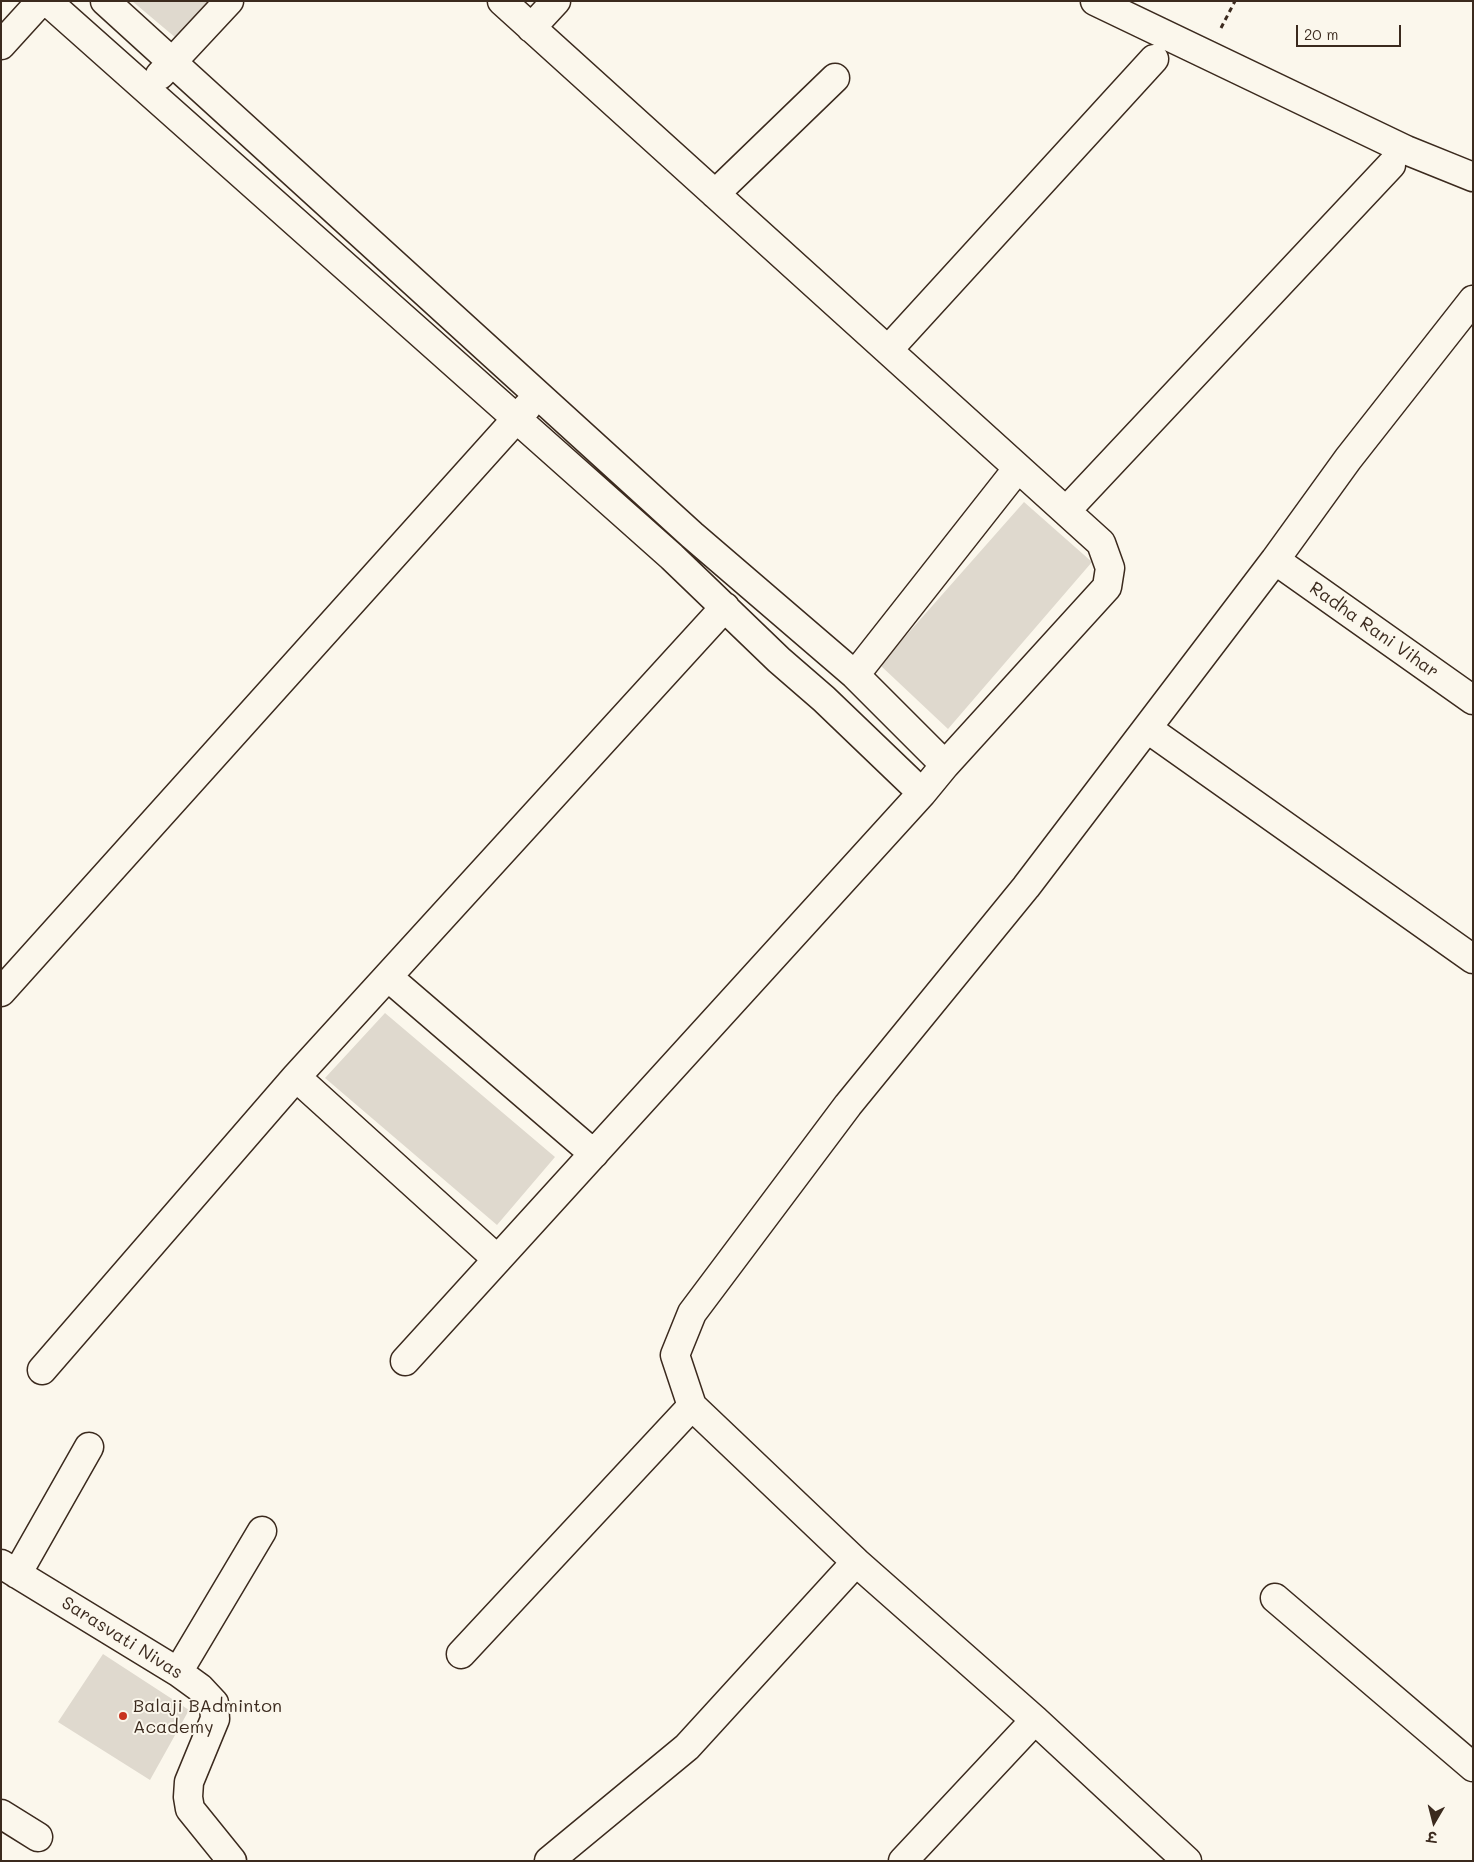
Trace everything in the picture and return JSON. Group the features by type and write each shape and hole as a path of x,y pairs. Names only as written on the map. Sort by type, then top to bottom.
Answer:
{"street":[{"path":"1,44 40,1"},
{"path":"47,1 664,551 824,699 922,793"},
{"path":"105,1 692,535 855,676 945,765"},
{"path":"147,90 229,1"},
{"path":"405,1360 922,793 945,765 1107,587 1110,568 1101,543 502,1"},
{"path":"531,28 556,1"},
{"path":"1095,1 1406,150 1473,177"},
{"path":"888,350 1154,59"},
{"path":"715,194 835,78"},
{"path":"1066,511 1391,165"},
{"path":"336,259 356,229"},
{"path":"1187,1861 1035,1720 856,1562 692,1406 675,1355 692,1313 848,1105 1026,888 1148,729 1348,459 1473,300"},
{"path":"1,992 538,394"},
{"path":"855,676 1018,468"},
{"name":"Radha Rani Vihar","path":"1274,560 1473,700"},
{"path":"42,1370 296,1077 725,607"},
{"path":"789,668 816,641"},
{"path":"1148,729 1473,959"},
{"path":"388,977 594,1154"},
{"path":"296,1077 497,1259"},
{"path":"461,1654 692,1406"},
{"path":"9,1569 89,1447"},
{"path":"178,1672 262,1531"},
{"path":"549,1861 688,1747 856,1562"},
{"name":"Sarasvati Nivas","path":"9,1569 178,1672 200,1688 214,1703 215,1718 189,1782 188,1797 190,1809 232,1861"},
{"path":"1275,1598 1473,1767"},
{"path":"904,1861 1035,1720"},
{"path":"1,1814 38,1837"}],"shaded area":[{"path":"132,1 209,1 176,38"},
{"path":"1024,502 1092,562 948,729 880,665"},
{"path":"385,1013 555,1157 497,1225 325,1078"},
{"name":"Balaji BAdminton Academy","path":"103,1654 189,1710 150,1780 58,1722"}],"place":[{"name":"Balaji BAdminton Academy","path":"123,1716"}]}
